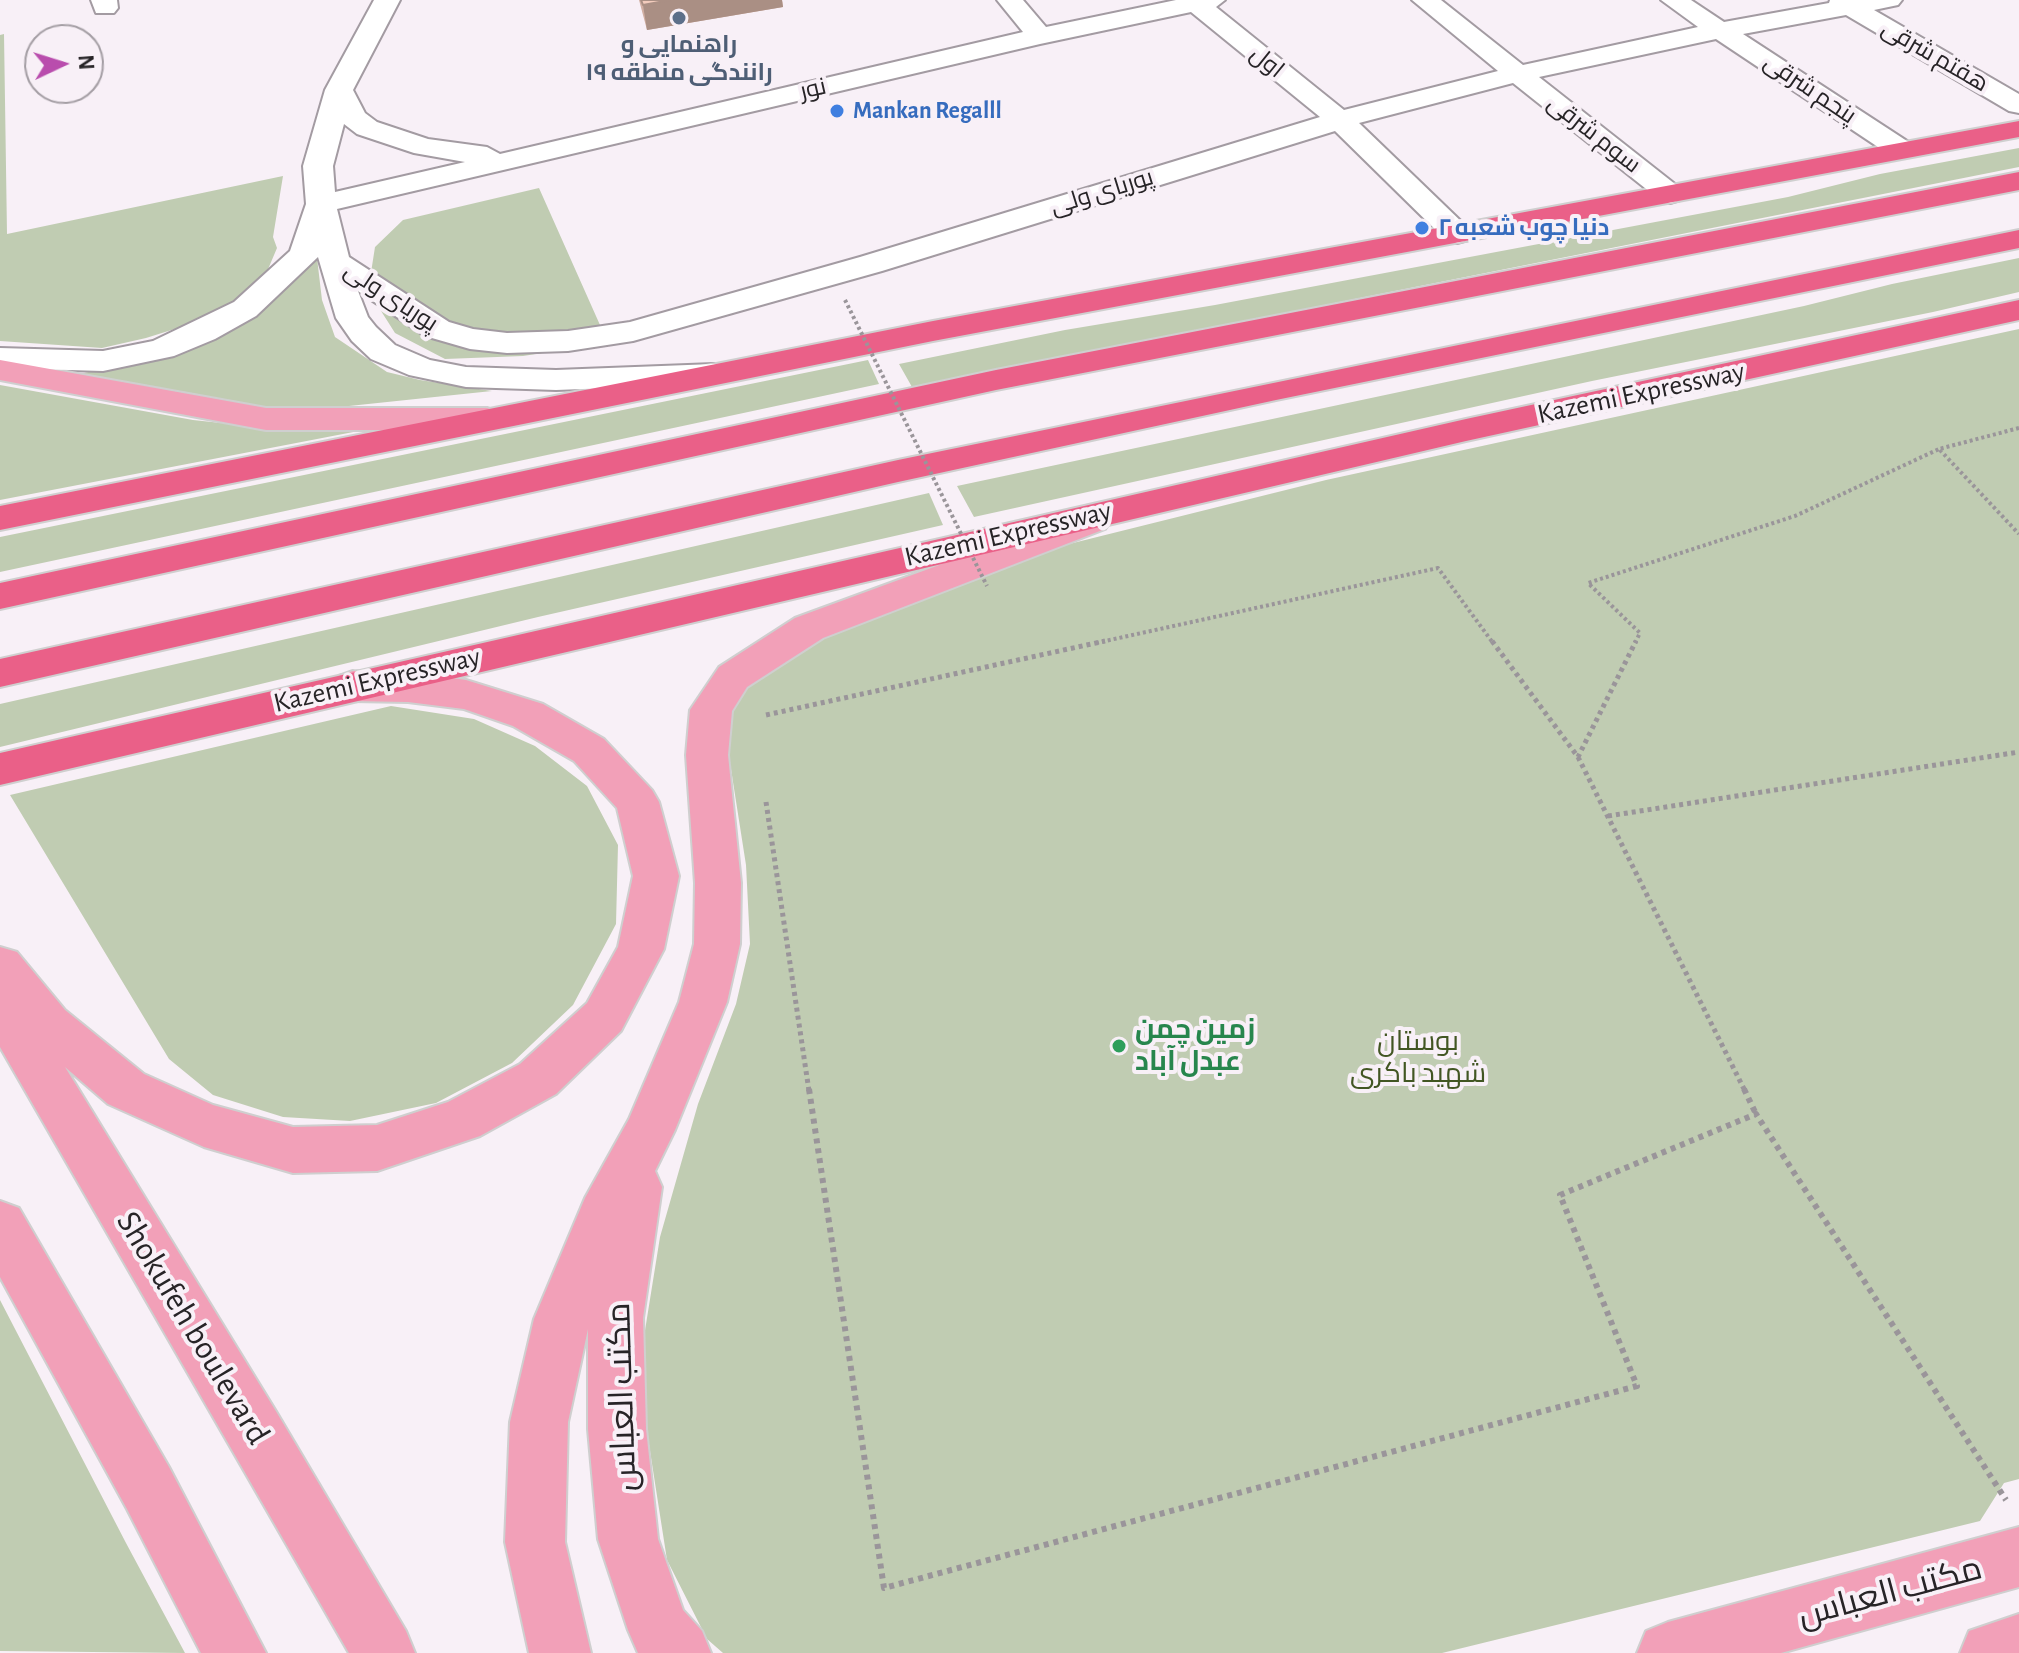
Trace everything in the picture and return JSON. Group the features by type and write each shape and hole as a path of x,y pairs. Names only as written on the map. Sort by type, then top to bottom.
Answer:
{"highway":[{"path":"0,518 1029,313 2019,129"},
{"path":"0,596 313,531 996,380 2019,181"},
{"path":"0,673 944,461 2019,239"},
{"path":"1029,313 1110,321 1353,285 1425,296"},
{"name":"Kazemi Expressway","path":"0,769 1131,506 2019,310"}],"main road":[{"path":"0,370 192,408 266,419 487,419"},
{"path":"560,1653 535,1542 539,1422 562,1319 604,1215 650,1130 703,1002 717,944 718,883 707,755 711,710 733,677 809,628 1131,506"},
{"path":"0,966 48,1024 126,1089 204,1125 293,1150 377,1148 462,1120 538,1079 604,1017 641,949 656,876 637,802 589,750 528,715 466,695 408,687 350,686"},
{"name":"Shokufeh boulevard","path":"0,1004 257,1433 384,1653"},
{"name":"مکتب العباس","path":"650,1130 628,1223 615,1318 617,1429 628,1539 659,1630 680,1653"},
{"path":"0,1225 148,1488 235,1653"},
{"name":"مکتب العباس","path":"1668,1653 2015,1532"},
{"path":"1991,1653 2019,1645"}],"street":[{"path":"387,0 339,90 318,166 321,204 344,298 352,318 364,334 383,352 421,368 466,377 556,380 716,374"},
{"path":"1010,0 1040,36"},
{"name":"سوم شرقی","path":"1425,0 1670,194"},
{"name":"پنجم شرقی","path":"1674,0 1900,149"},
{"name":"پوریای ولی","path":"335,261 437,329 470,339 507,343 568,341 633,331 871,264 1340,120 1517,74 1844,4 1889,0"},
{"name":"نور","path":"321,204 1200,1"},
{"name":"اول","path":"1200,1 1340,120 1457,234"},
{"name":"هفتم شرقی","path":"1844,4 2019,105"},
{"path":"339,90 353,118 388,137 466,155 521,158"},
{"path":"0,358 103,361 162,349 203,332 245,309 304,255 321,204"}],"path":[{"path":"845,300 987,586"},
{"path":"1578,757 1640,633 1588,583 1795,516 1939,449 2019,428"},
{"path":"1939,449 2019,534"},
{"path":"754,718 1438,568 1578,757 1756,1114 2015,1532"},
{"path":"1608,816 2019,752"},
{"path":"765,795 884,1588 1637,1386 1560,1195 1756,1114"}],"green space":[{"path":"4,34 7,234 283,176 273,237 277,248 266,274 238,301 197,322 146,338 102,348 0,341 0,35"},
{"path":"2019,148 2019,167 912,387 899,364 1065,330 1215,305 1788,197 1880,174"},
{"path":"539,188 608,343 523,356 445,359 395,333 376,303 370,279 375,247 403,220"},
{"path":"317,258 322,300 335,337 387,372 492,391 330,408 272,409 70,376 154,358 220,336 268,305"},
{"path":"2019,258 2019,292 1933,312 1592,381 974,517 957,486 1804,306"},
{"name":"بوستان شهید باکری","path":"2019,329 2019,1479 2004,1483 1980,1521 1442,1653 723,1653 707,1639 667,1560 638,1374 660,1237 698,1104 736,1004 750,944 746,865 725,731 735,696 802,645 1053,548 1326,480"},
{"path":"868,360 879,384 0,572 0,537"},
{"path":"0,385 193,420 278,429 369,429 0,500"},
{"path":"929,493 943,525 538,617 0,747 0,704"},
{"path":"391,706 474,719 535,746 587,786 618,845 616,924 573,1005 512,1063 436,1103 350,1121 283,1117 213,1095 169,1059 10,795"},
{"path":"0,1300 126,1543 185,1653 0,1651"}],"building":[{"path":"641,0 670,0 643,5"}],"place":[{"name":"راهنمایی و رانندگی منطقه ۱۹","path":"679,18"},
{"name":"Mankan Regalll","path":"837,111"},
{"name":"دنیا چوب شعبه ۲","path":"1422,228"},
{"name":"زمین چمن عبدل آباد","path":"1119,1046"}]}
